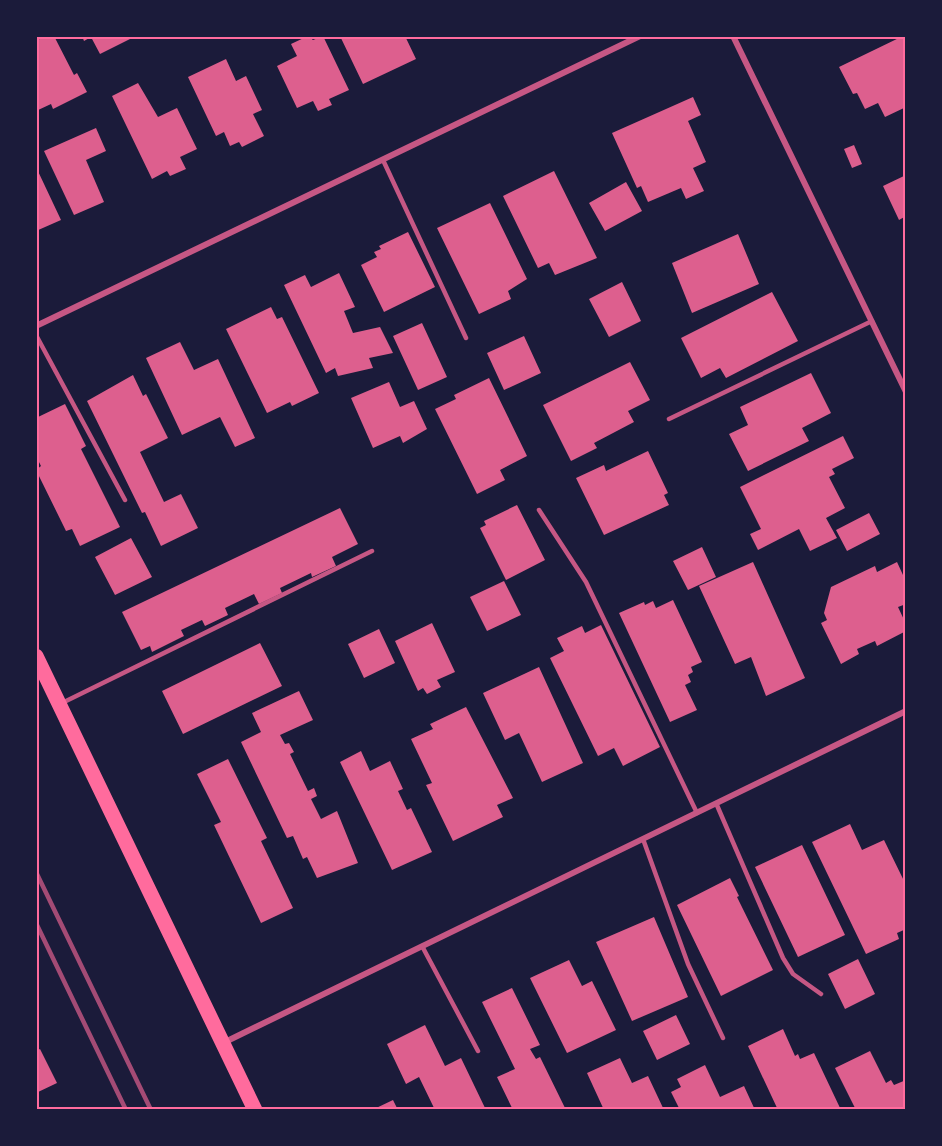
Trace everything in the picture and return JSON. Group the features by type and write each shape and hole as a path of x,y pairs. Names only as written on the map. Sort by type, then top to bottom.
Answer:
{"main road":[{"path":"36,656 255,1110"}],"street":[{"path":"36,326 640,36"},
{"path":"733,36 906,392"},
{"path":"222,1044 906,711"}],"lane":[{"path":"383,160 466,338"},
{"path":"669,419 872,321"},
{"path":"36,335 125,500"},
{"path":"539,510 586,582 696,813"},
{"path":"59,704 372,551"},
{"path":"716,804 783,958 793,974 821,994"},
{"path":"643,839 688,964 723,1038"},
{"path":"422,946 478,1051"}],"building":[{"path":"45,36 54,36 74,75 77,73 87,92 53,109 51,104 36,111 36,41"},
{"path":"82,36 129,36 130,39 100,54 91,37 84,41"},
{"path":"308,36 313,40 323,36 349,90 329,99 332,105 318,111 313,101 297,108 277,66 297,56 291,44"},
{"path":"340,36 405,36 416,59 363,84"},
{"path":"906,36 906,107 885,117 878,103 865,109 857,93 853,94 839,67"},
{"path":"226,59 236,81 246,76 262,110 253,114 264,136 242,147 239,142 230,146 224,132 216,136 188,77"},
{"path":"138,83 158,117 177,108 197,149 180,157 186,169 170,176 167,171 152,179 112,96"},
{"path":"693,97 701,115 688,121 706,162 693,168 704,191 686,199 681,188 648,202 641,186 637,188 612,133"},
{"path":"96,128 106,151 86,160 104,202 74,215 44,151"},
{"path":"854,145 862,164 852,168 844,149"},
{"path":"36,167 61,220 36,231"},
{"path":"554,171 597,258 555,275 549,263 538,268 503,196"},
{"path":"906,175 906,216 899,220 883,186"},
{"path":"626,182 642,211 605,231 589,203"},
{"path":"490,203 527,279 508,291 511,299 479,314 437,228"},
{"path":"408,232 435,287 384,312 361,265 377,257 374,252 381,249 379,246"},
{"path":"738,234 759,284 692,313 672,263"},
{"path":"339,273 355,307 344,311 353,333 380,327 393,353 369,358 373,368 338,376 335,368 326,373 284,285 305,275 311,287"},
{"path":"622,282 641,321 609,337 589,299"},
{"path":"772,292 798,341 726,378 720,368 701,378 681,338"},
{"path":"271,307 277,319 282,317 319,393 292,406 290,402 267,413 226,329"},
{"path":"422,323 447,377 418,390 393,336"},
{"path":"524,336 541,373 504,390 487,353"},
{"path":"180,342 194,370 218,359 255,438 235,447 220,417 182,435 146,358"},
{"path":"630,362 650,400 628,411 634,422 594,443 597,448 571,461 543,405"},
{"path":"811,373 831,413 802,428 809,441 748,471 729,434 748,425 740,407"},
{"path":"133,375 143,396 146,394 168,438 140,452 164,502 181,494 198,528 161,546 145,512 142,513 87,401"},
{"path":"489,378 527,456 500,470 505,480 477,494 435,409 456,399 454,395"},
{"path":"389,382 400,407 414,401 427,429 403,443 400,436 373,448 351,398"},
{"path":"65,404 86,446 81,449 120,527 80,546 72,529 66,531 36,470 41,466 36,456 36,418"},
{"path":"843,436 854,458 832,469 835,474 829,477 845,508 826,518 837,538 810,551 799,529 758,550 750,534 761,529 740,487"},
{"path":"648,451 668,493 664,495 669,505 604,535 576,478 604,465 606,471"},
{"path":"517,505 545,560 506,580 480,528 486,525 484,521"},
{"path":"340,508 358,544 332,557 336,566 312,577 311,573 280,588 282,593 259,604 254,594 225,608 228,615 205,626 202,620 181,630 184,636 152,652 150,646 141,650 122,612"},
{"path":"869,513 880,534 847,551 836,530"},
{"path":"131,538 152,577 115,595 95,557"},
{"path":"702,547 716,577 688,590 673,561"},
{"path":"753,562 805,678 766,696 751,657 735,664 699,586"},
{"path":"897,562 903,575 906,573 906,604 898,607 906,624 906,631 877,646 875,641 857,649 859,654 841,664 821,623 827,620 824,613 831,587 875,566 877,572"},
{"path":"504,581 521,615 487,631 470,597"},
{"path":"673,600 702,662 691,667 693,672 688,675 691,682 685,685 697,710 670,722 619,613 644,602 645,605 653,601 656,608"},
{"path":"432,623 455,672 437,680 441,687 427,694 423,688 418,691 395,641"},
{"path":"601,625 660,747 623,766 614,748 598,756 550,658 564,651 557,638 582,626 585,633"},
{"path":"379,629 395,663 364,678 348,644"},
{"path":"260,643 282,686 183,734 162,691"},
{"path":"539,667 583,763 542,782 519,733 505,740 483,693"},
{"path":"299,691 313,720 280,735 285,744 289,743 294,752 290,754 308,791 314,788 317,796 311,799 321,819 337,811 358,863 317,878 307,857 303,859 293,836 287,838 241,742 261,732 252,713"},
{"path":"466,707 513,798 497,805 503,817 453,841 426,785 432,783 411,739 433,729 430,724"},
{"path":"361,751 370,771 390,761 403,789 398,791 407,810 411,808 432,852 392,870 340,762"},
{"path":"228,759 267,838 261,841 293,908 261,923 214,825 221,822 197,774"},
{"path":"850,824 862,850 884,840 906,885 906,929 897,933 899,939 866,954 812,842"},
{"path":"802,845 845,935 798,957 755,867"},
{"path":"730,878 773,970 721,996 677,905"},
{"path":"654,917 688,997 632,1021 596,942"},
{"path":"858,959 875,994 845,1009 828,974"},
{"path":"569,960 582,986 592,981 616,1030 567,1053 530,978"},
{"path":"512,988 540,1045 530,1049 536,1059 540,1057 566,1110 513,1110 497,1077 515,1069 482,1002"},
{"path":"676,1015 690,1044 657,1060 643,1031"},
{"path":"425,1025 445,1066 461,1058 486,1110 435,1110 419,1077 406,1084 387,1044"},
{"path":"783,1029 795,1056 798,1054 800,1059 814,1053 841,1110 778,1110 748,1046"},
{"path":"40,1049 57,1083 36,1093 36,1051"},
{"path":"870,1051 886,1083 891,1080 894,1085 906,1080 906,1110 856,1110 835,1068"},
{"path":"620,1058 632,1083 648,1076 664,1110 604,1110 587,1073"},
{"path":"705,1065 720,1097 744,1086 755,1110 680,1110 671,1092 681,1087 677,1079"},
{"path":"393,1100 398,1110 372,1110"}],"railway":[{"path":"36,872 151,1110"},
{"path":"36,923 126,1110"}]}
